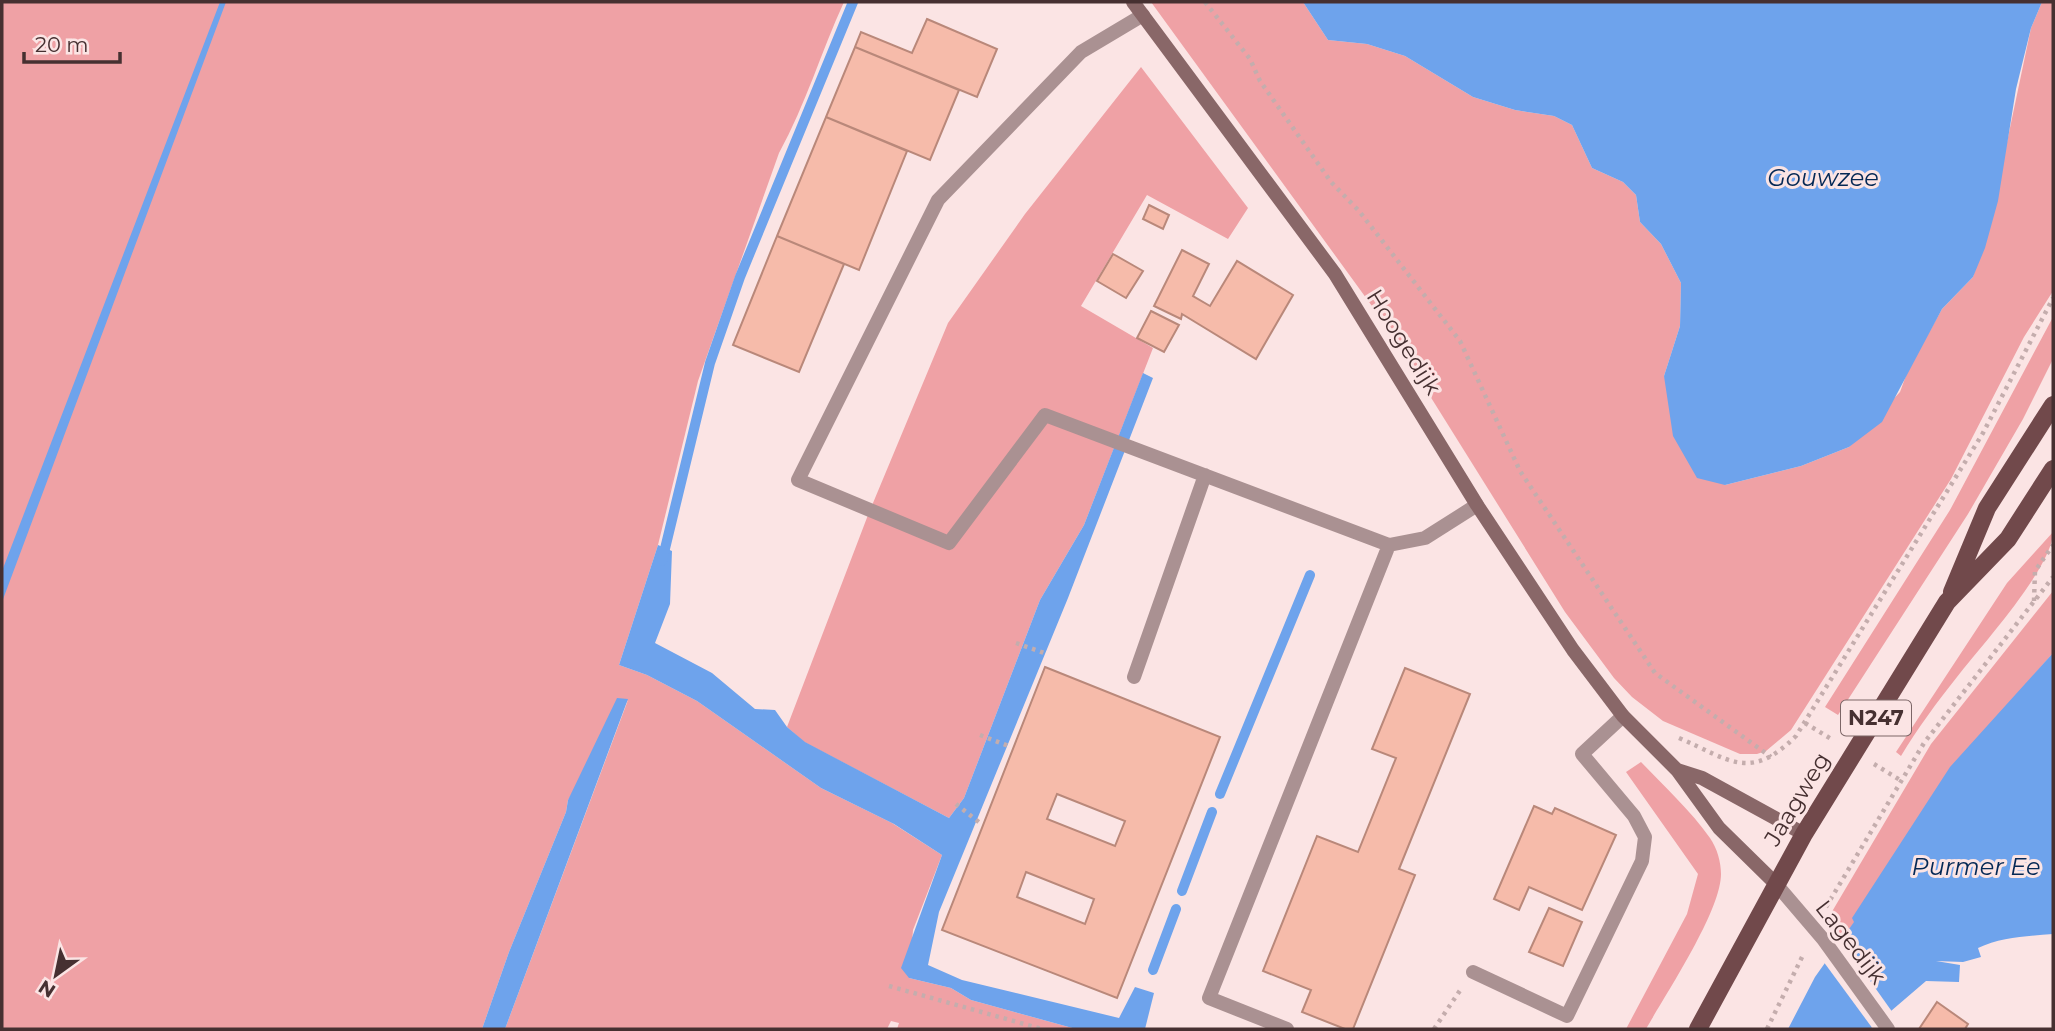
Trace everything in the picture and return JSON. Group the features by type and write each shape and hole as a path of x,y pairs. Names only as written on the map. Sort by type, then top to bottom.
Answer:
{"main road":[{"name":"N247","path":"1947,602 1987,508 2053,405"},
{"name":"Jaagweg","path":"1698,1029 1804,834 1947,602 2008,539 2053,469"}],"street":[{"name":"Hoogedijk","path":"1133,2 1335,274 1477,505 1573,650 1623,716 1677,770 1719,828 1776,884"},
{"path":"1143,16 1081,51 938,200 798,480 949,543 1045,415 1388,545 1425,538 1477,505"},
{"path":"1134,677 1205,475"},
{"path":"1287,1029 1209,998 1388,545"},
{"path":"1473,972 1567,1016 1642,861 1645,837 1634,816 1582,754 1623,716"},
{"name":"Hoogedijk","path":"1677,770 1702,778 1804,834"},
{"name":"Lagedijk","path":"1776,884 1819,934 1888,1029"}],"path":[{"path":"1205,2 1251,58 1260,81 1331,182 1359,211 1460,341 1520,471 1655,673 1771,757 1759,763 1742,764 1670,734"},
{"name":"Jaagweg","path":"1771,757 1796,736 1983,433 2053,298"},
{"path":"2034,602 2035,571 2053,545"},
{"path":"1767,1029 1819,934 1832,894 1924,743 2053,578"},
{"path":"1016,643 1047,654"},
{"path":"980,735 1011,747"},
{"path":"956,804 980,823"},
{"path":"1434,1029 1473,972"},
{"path":"889,986 1042,1029"}],"shaded area":[{"path":"2,2 844,2 779,153 698,381 658,545 619,665 647,675 697,701 821,788 892,823 942,855 913,930 909,978 951,988 971,1000 1076,1029 897,1029 899,1023 891,1021 887,1029 505,1029 628,700 568,800 566,812 509,952 482,1029 2,1029"},
{"path":"1151,2 1303,2 1328,40 1367,44 1405,56 1473,97 1515,110 1554,116 1572,125 1592,168 1623,182 1636,195 1640,222 1661,244 1681,283 1680,326 1664,376 1725,485 1801,466 1849,447 1900,392 1908,370 1942,309 1973,277 2007,142 2031,28 2042,2 2053,2 2053,291 2024,337 1951,479 1791,730 1766,751 1740,754 1663,721 1632,697 1614,678 1565,612 1385,324"},
{"path":"1141,67 1248,208 1228,239 1147,195 1081,306 1153,348 1084,525 1040,600 964,798 949,818 804,742 787,727 868,515 948,323 1025,214"},
{"path":"2053,317 2053,359 2023,419 1968,514 1838,715 1825,707 1950,510"},
{"path":"2053,532 2050,547 2029,585 1935,706 1901,756 1896,752 2007,583"},
{"path":"2053,591 2053,653 2025,685 1842,940 1829,923 1830,915 1931,744"},
{"path":"1641,762 1703,828 1715,846 1721,874 1719,890 1703,930 1646,1029 1626,1029 1687,914 1698,874 1626,772"}],"water":[{"path":"220,2 226,2 2,602 2,571"},
{"name":"Gouwzee","path":"1303,2 2042,2 2031,28 2016,89 1998,201 1985,248 1973,277 1942,309 1882,422 1849,447 1801,466 1725,485 1697,478 1673,436 1664,376 1680,326 1681,283 1661,244 1640,222 1636,195 1623,182 1592,168 1572,125 1554,116 1515,110 1473,97 1405,56 1367,44 1328,40"},
{"path":"1143,373 1153,378 1068,598 939,912 928,965 962,980 1119,1018 1135,987 1154,993 1145,1029 1076,1029 971,1000 951,988 909,978 901,968 942,855 894,824 821,788 697,701 647,675 619,665 658,545 672,551 670,604 655,643 712,673 755,709 775,710 787,727 805,742 949,818 964,798 1040,600 1084,525"},
{"name":"Purmer Ee","path":"2053,653 2053,934 1996,941 1978,948 1981,957 1963,962 1936,961 1960,965 1959,982 1926,981 1870,1029 1788,1029 1815,977 1854,922 1852,918 1950,767"},
{"path":"617,698 628,699 505,1029 482,1029 509,952 566,812 568,800"}],"pier":[{"path":"1839,937 1893,1013 1873,1029 1823,961"}],"building":[{"path":"927,19 997,49 977,97 855,47 861,32 912,53"},
{"path":"855,47 959,90 930,160 826,117"},
{"path":"826,117 907,151 859,270 777,236"},
{"path":"1149,205 1169,215 1163,229 1143,219"},
{"path":"777,236 844,264 799,372 733,345"},
{"path":"1182,250 1209,264 1193,296 1210,306 1237,261 1293,295 1256,359 1182,314 1181,319 1154,306"},
{"path":"1113,254 1143,271 1126,298 1097,281"},
{"path":"1151,311 1179,325 1164,352 1137,338"},
{"path":"1045,667 1220,737 1117,998 942,930","holes":["1057,794 1125,821 1115,846 1047,819","1026,872 1094,899 1085,924 1017,897"]},
{"path":"1405,668 1470,694 1399,869 1415,875 1353,1029 1345,1029 1302,1012 1311,990 1263,971 1317,836 1358,852 1396,758 1372,749"},
{"path":"1534,806 1552,814 1555,808 1616,835 1582,910 1529,887 1519,910 1494,899"},
{"path":"1549,908 1582,922 1563,966 1529,952"},
{"path":"1937,1002 1968,1024 1965,1029 1919,1029"}],"waterway":[{"path":"662,561 710,363 740,277 853,2"},
{"path":"1220,794 1310,575"},
{"path":"1182,891 1212,812"},
{"path":"1153,970 1176,909"}]}
